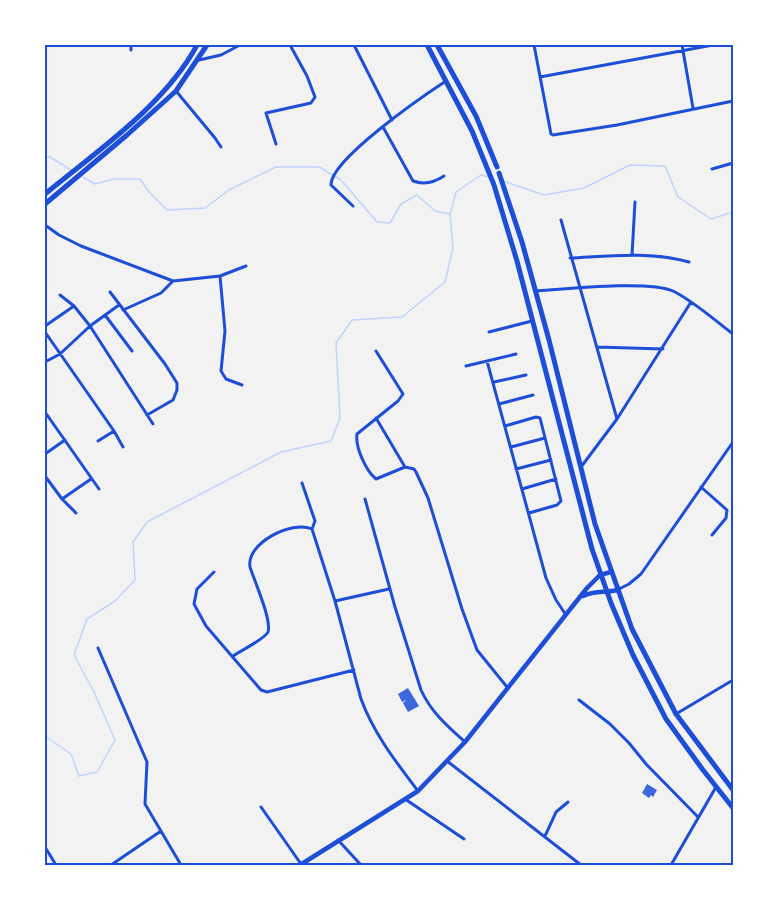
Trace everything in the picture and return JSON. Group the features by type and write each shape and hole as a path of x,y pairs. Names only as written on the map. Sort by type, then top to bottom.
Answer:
{"main road":[{"path":"45,194 169,87 188,63 197,45"},
{"path":"45,204 78,178 176,91 207,45"},
{"path":"427,45 468,122 494,185 515,252 579,500 607,593 633,655 666,718 733,808"},
{"path":"437,45 476,116 497,166"},
{"path":"499,173 535,291 595,524 632,629 676,714 733,790"}],"street":[{"path":"199,60 221,55 240,45"},
{"path":"276,144 265,115 267,112 311,103 315,97 290,45"},
{"path":"354,45 392,120"},
{"path":"534,45 551,134 617,125 733,101"},
{"path":"682,45 693,109"},
{"path":"540,77 713,45"},
{"path":"353,206 330,186 332,178 347,157 392,120 446,81"},
{"path":"176,91 221,147"},
{"path":"383,127 413,181 434,181 444,176"},
{"path":"712,169 733,163"},
{"path":"632,255 635,202"},
{"path":"561,220 617,419"},
{"path":"45,225 81,246 172,281 220,276 246,266"},
{"path":"570,258 632,255 664,256 689,261"},
{"path":"220,276 225,331 222,371 226,379 242,385"},
{"path":"123,310 161,293 172,281"},
{"path":"535,291 580,288 671,290 732,332"},
{"path":"110,292 177,383 173,400 147,415"},
{"path":"60,295 74,306 90,326 153,424"},
{"path":"582,467 617,419 691,302"},
{"path":"45,363 60,354 90,326 119,305"},
{"path":"74,306 45,329 123,447"},
{"path":"105,315 132,351"},
{"path":"489,332 532,321"},
{"path":"597,346 663,348"},
{"path":"376,351 403,394 356,437 370,472 377,479 405,467 414,469 416,472 428,498 458,598 477,650 509,688"},
{"path":"466,366 516,354"},
{"path":"487,361 548,583 566,615"},
{"path":"494,382 526,375"},
{"path":"500,404 533,395"},
{"path":"45,412 99,489"},
{"path":"376,418 405,467"},
{"path":"505,426 540,418 561,501 528,513"},
{"path":"99,441 114,431"},
{"path":"511,447 545,438"},
{"path":"45,454 65,440"},
{"path":"580,597 596,591 607,593 618,590 641,574 733,442"},
{"path":"516,469 551,460"},
{"path":"45,476 76,513"},
{"path":"62,499 91,479"},
{"path":"522,489 556,479"},
{"path":"302,483 315,521 312,529 369,721 377,736 418,791"},
{"path":"701,487 727,510 726,518 712,535"},
{"path":"365,499 412,666 426,703 437,717 465,742"},
{"path":"233,656 266,635 269,629 249,562 254,548 279,533 304,526 312,529"},
{"path":"214,572 197,589 194,604 206,626 258,688 265,692 354,670"},
{"path":"261,807 301,865 418,791 465,742 580,597 600,575 611,572"},
{"path":"335,601 390,589"},
{"path":"98,648 144,754 148,768 145,804 181,865"},
{"path":"676,714 733,680"},
{"path":"579,700 610,724 698,817"},
{"path":"446,761 580,865"},
{"path":"671,865 716,787"},
{"path":"404,798 464,839"},
{"path":"545,836 556,812 568,802"},
{"path":"111,865 161,831"},
{"path":"338,840 361,865"},
{"path":"45,847 56,865"}],"building":[{"path":"408,688 419,706 408,712 403,703 406,700 402,702 398,694"},
{"path":"647,784 657,790 653,797 651,795 649,798 642,793"}],"waterway":[{"path":"45,157 50,157 71,170"},
{"path":"503,181 544,195 584,188 630,165 665,166 678,197 711,219 733,212"},
{"path":"83,177 95,184 114,179 140,179 167,210 205,208 229,190 276,167 319,167 341,180 377,222 390,223 401,204 417,195 435,211 450,214"},
{"path":"45,736 71,754 79,776 97,772 115,740 94,692 74,655 87,619 115,601 135,580 133,542 147,522 281,452 331,441 340,418 336,343 352,320 402,317 445,282 453,248 450,214 456,192 481,175 489,177"}]}
